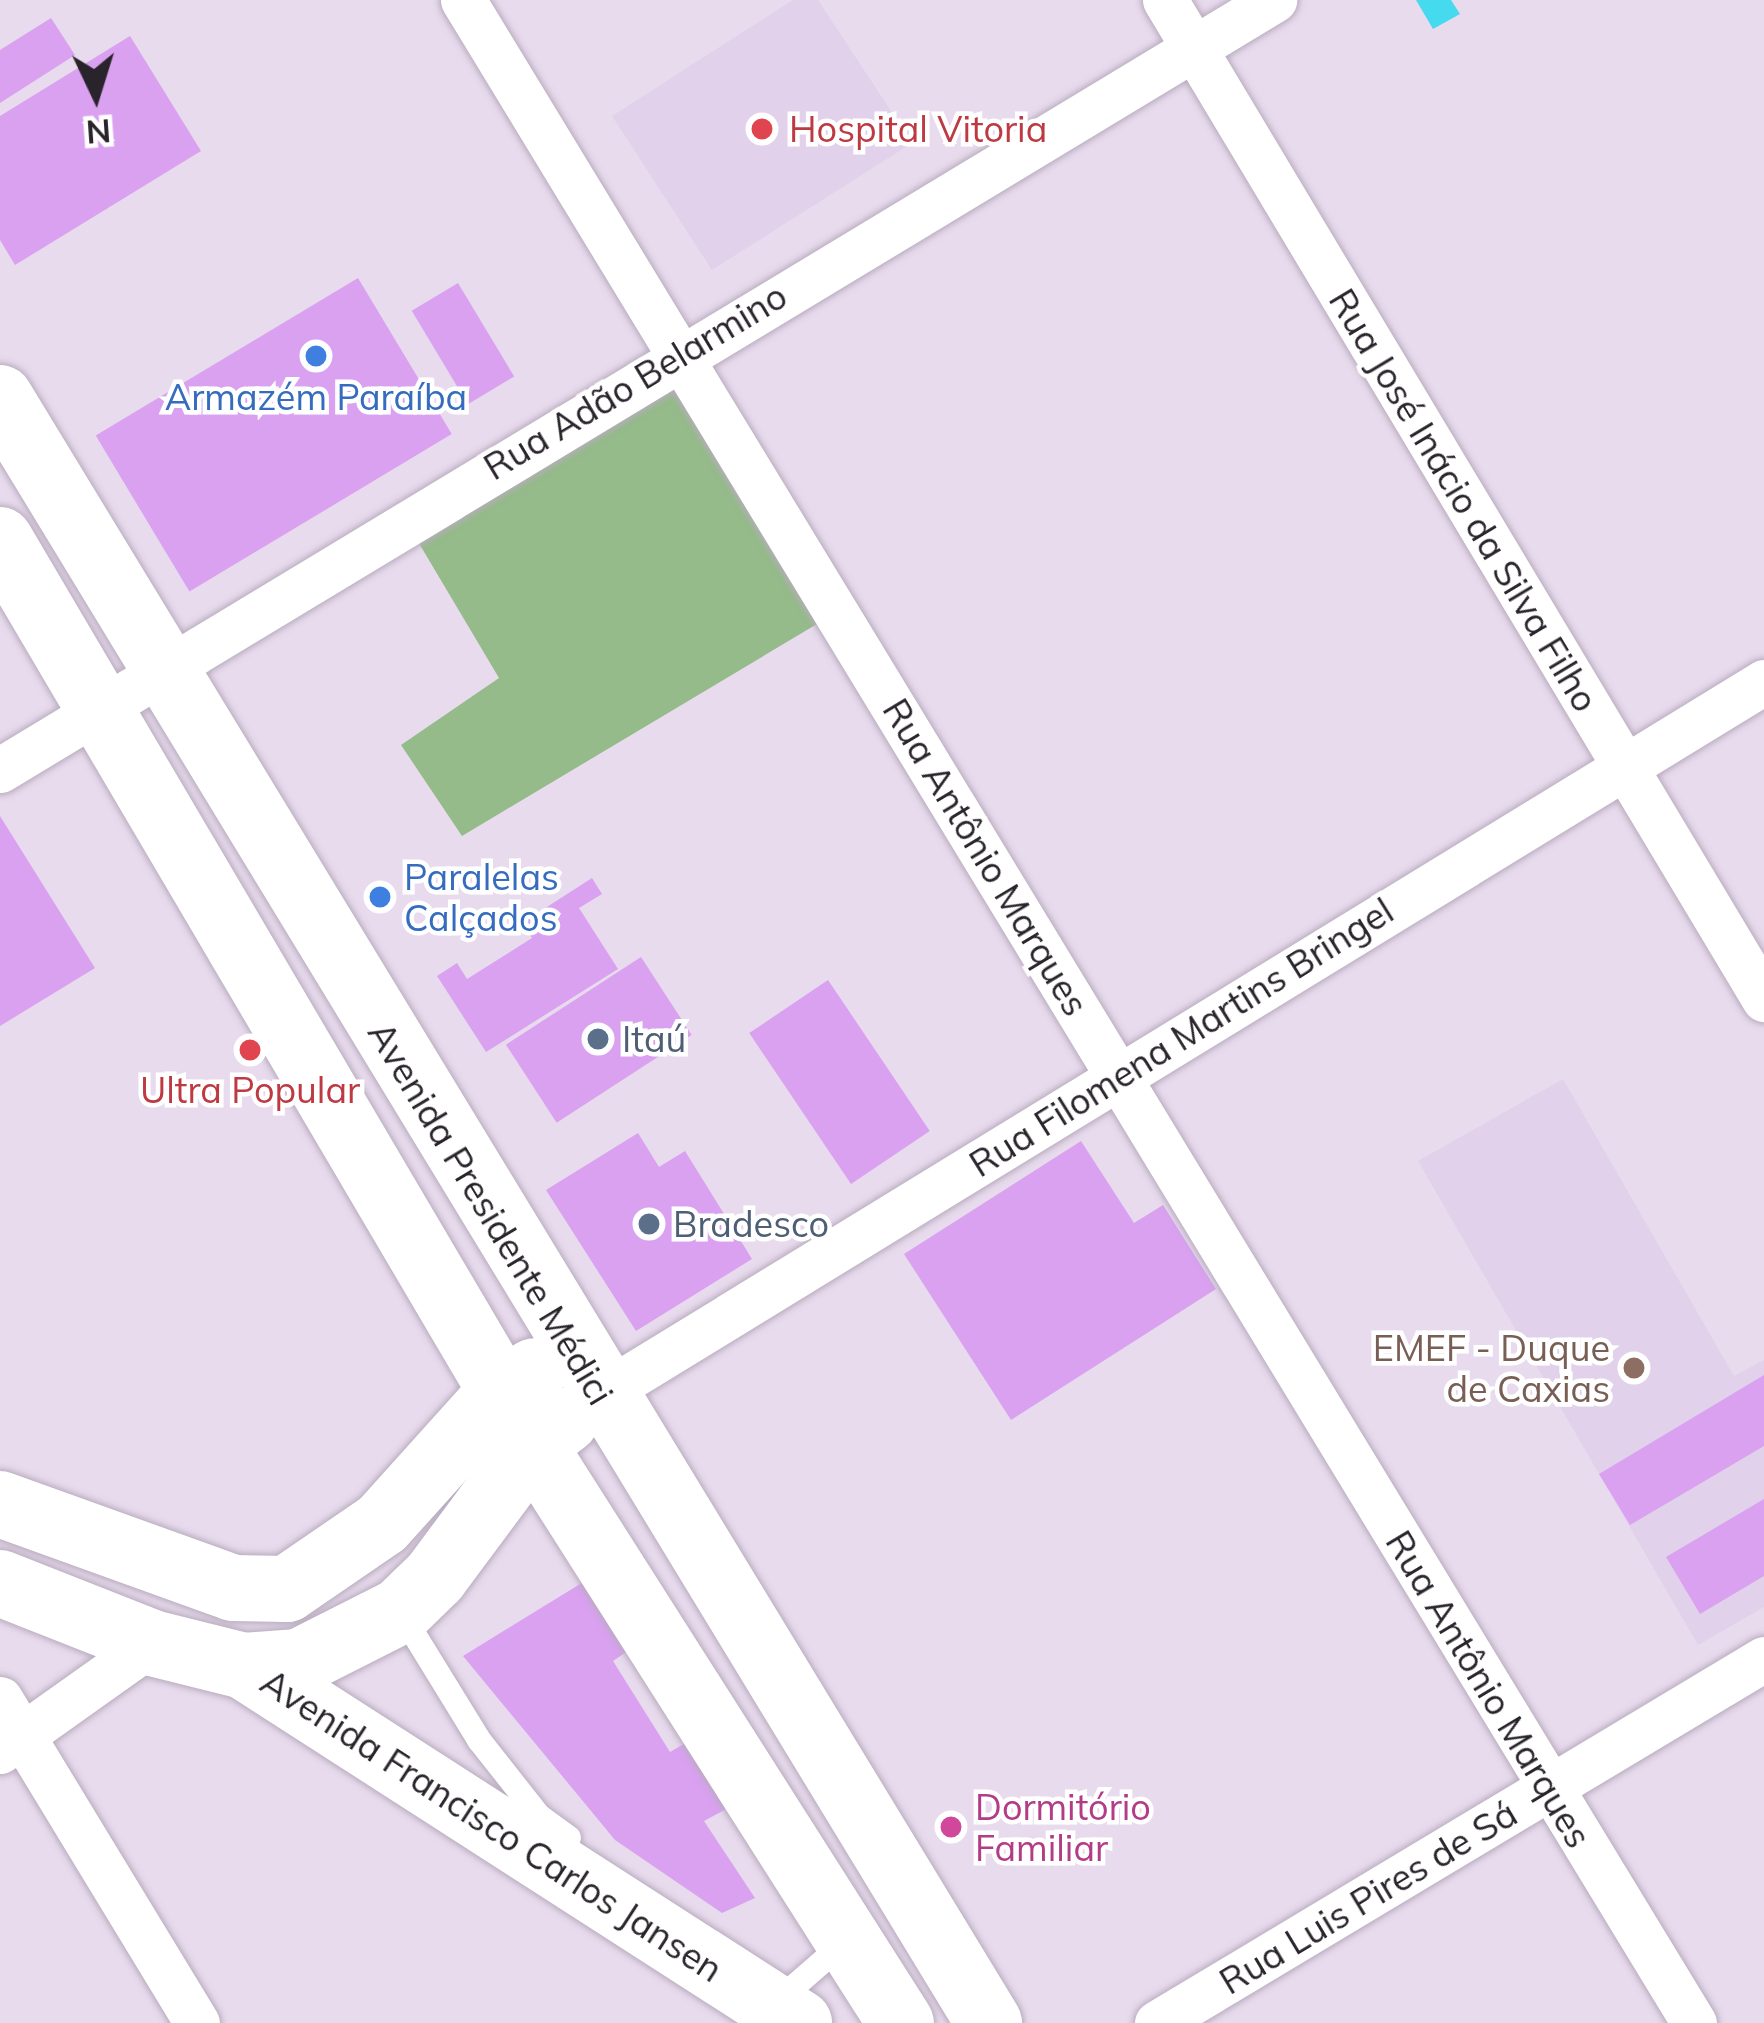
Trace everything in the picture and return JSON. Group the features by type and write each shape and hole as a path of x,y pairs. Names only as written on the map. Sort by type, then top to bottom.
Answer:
{"main road":[{"name":"Avenida Presidente Médici","path":"0,398 586,1370 989,2023"},
{"path":"0,540 517,1418 901,2023"},
{"path":"0,1504 232,1588 287,1589 382,1524 586,1370"},
{"path":"400,1611 436,1577 517,1418"},
{"name":"Avenida Francisco Carlos Jansen","path":"0,1583 152,1643 244,1666 787,2006"},
{"name":"Avenida Francisco Carlos Jansen","path":"244,1666 298,1661 400,1611"}],"street":[{"name":"Rua Antônio Marques","path":"463,0 1694,2023"},
{"name":"Rua José Inácio da Silva Filho","path":"1166,0 1764,999"},
{"name":"Rua Adão Belarmino","path":"0,770 680,352 1274,0"},
{"name":"Rua Filomena Martins Bringel","path":"586,1370 1118,1074 1764,682"},
{"path":"152,1643 8,1728 197,2023"},
{"name":"Rua Luis Pires de Sá","path":"1157,2023 1764,1659"}],"lane":[{"path":"400,1611 493,1757 539,1816 587,1852"},
{"path":"621,1875 787,2006 850,1937"}],"shaded area":[{"name":"Hospital Vitoria","path":"793,0 818,0 912,143 712,270 612,116"},
{"name":"EMEF - Duque de Caxias","path":"1563,1079 1734,1376 1764,1360 1764,1607 1698,1645 1418,1161"}],"green space":[{"path":"671,382 822,621 462,836 401,745 499,678 417,540"}],"water":[{"path":"1416,0 1451,0 1460,14 1433,29"}],"building":[{"path":"51,18 75,55 0,103 0,50"},
{"path":"130,36 201,151 15,265 0,240 0,116"},
{"name":"Armazém Paraíba","path":"358,278 452,434 189,592 96,436"},
{"path":"458,283 514,376 468,404 412,311"},
{"path":"0,816 95,968 0,1026"},
{"path":"592,878 602,894 579,908 618,969 486,1052 437,976 457,963 467,979 532,938 522,923"},
{"name":"Itaú","path":"641,957 692,1035 557,1123 506,1045"},
{"path":"828,980 930,1131 851,1184 749,1033"},
{"name":"Bradesco","path":"638,1133 659,1167 685,1151 752,1259 636,1331 546,1190"},
{"path":"1081,1141 1134,1223 1163,1205 1216,1289 1011,1420 904,1254"},
{"path":"1764,1375 1764,1446 1630,1525 1599,1474"},
{"path":"1764,1499 1764,1576 1700,1614 1666,1557"},
{"path":"611,1565 654,1633 613,1661 670,1752 713,1727 756,1793 704,1821 755,1898 722,1913 615,1840 463,1656"}],"place":[{"name":"Hospital Vitoria","path":"762,129"},
{"name":"Armazém Paraíba","path":"316,356"},
{"name":"Paralelas Calçados","path":"380,897"},
{"name":"Itaú","path":"598,1039"},
{"name":"Ultra Popular","path":"250,1050"},
{"name":"Bradesco","path":"649,1224"},
{"name":"EMEF - Duque de Caxias","path":"1634,1368"},
{"name":"Dormitório Familiar","path":"951,1827"}]}
